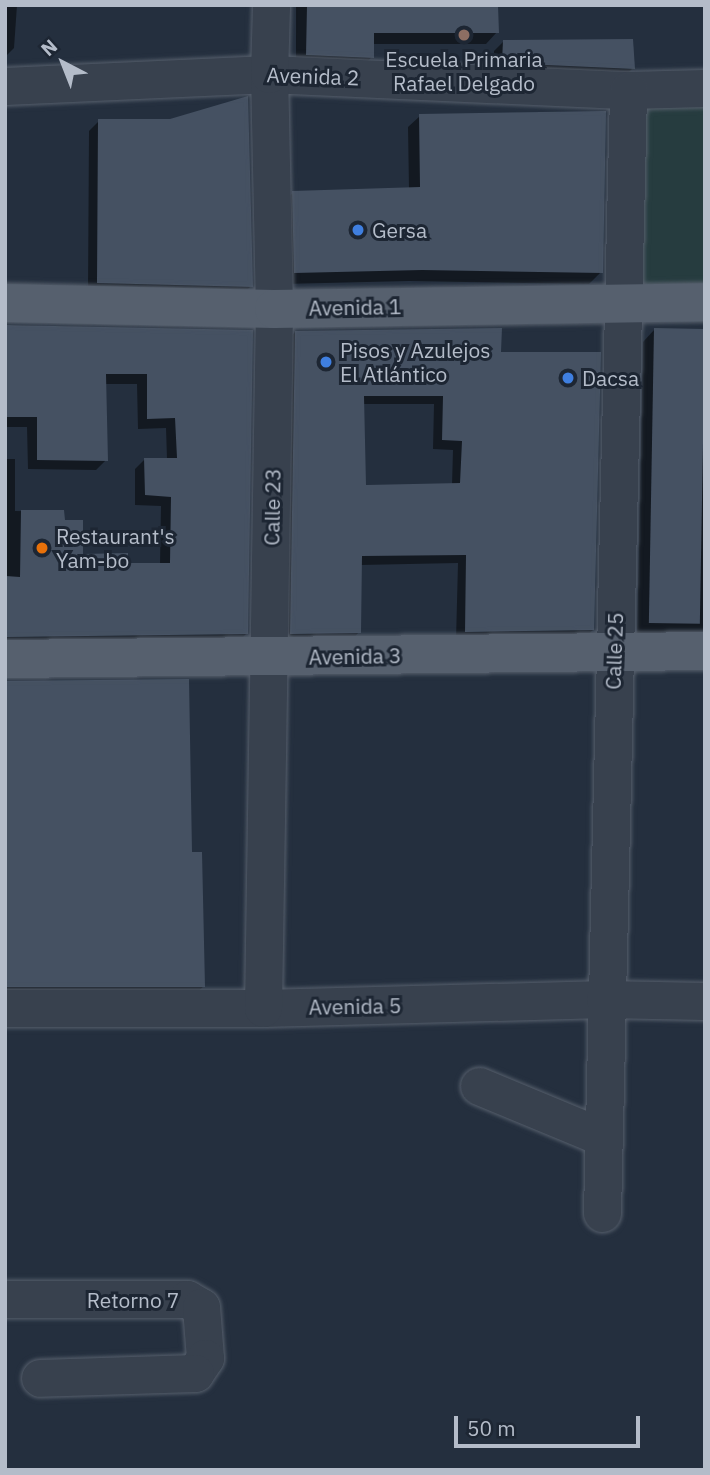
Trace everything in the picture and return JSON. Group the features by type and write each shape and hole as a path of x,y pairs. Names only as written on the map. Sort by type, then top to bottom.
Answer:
{"main road":[{"name":"Avenida 1","path":"5,303 274,309 621,301 705,302"},
{"name":"Avenida 3","path":"5,659 705,651"}],"street":[{"name":"Calle 23","path":"263,1008 274,309 269,74 271,5"},
{"name":"Avenida 2","path":"5,86 269,74 628,90 705,88"},
{"name":"Calle 25","path":"602,1213 621,301 628,90"},
{"name":"Avenida 5","path":"5,1008 263,1008 605,999 705,1001"},
{"path":"479,1086 602,1137"},
{"name":"Retorno 7","path":"5,1299 187,1299 201,1307 205,1359 195,1373 40,1378"}],"green space":[{"path":"643,105 705,105 705,287 643,287"}],"building":[{"path":"307,5 498,5 499,33 374,33 374,58 306,55"},
{"path":"633,39 635,69 502,63 503,40"},
{"path":"248,96 253,287 97,283 98,119 170,119"},
{"path":"606,111 603,273 422,270 294,273 292,191 420,187 419,114"},
{"path":"5,325 253,330 248,634 5,637 6,576 20,577 21,510 64,510 65,520 83,520 83,554 128,553 128,563 170,563 171,497 145,495 144,458 177,458 175,418 147,419 147,374 106,374 108,461 37,460 37,417 5,417"},
{"path":"502,328 501,352 601,352 594,630 465,632 466,555 362,556 361,633 290,634 295,331","holes":["364,396 443,396 442,440 462,441 460,483 366,485"]},
{"path":"654,328 705,329 700,624 649,623"},
{"path":"189,679 192,852 202,852 205,987 5,987 5,681"}],"place":[{"name":"Escuela Primaria Rafael Delgado","path":"464,35"},
{"name":"Gersa","path":"358,230"},
{"name":"Pisos y Azulejos El Atlántico","path":"326,362"},
{"name":"Dacsa","path":"568,378"},
{"name":"Restaurant's Yam-bo","path":"42,548"}]}
